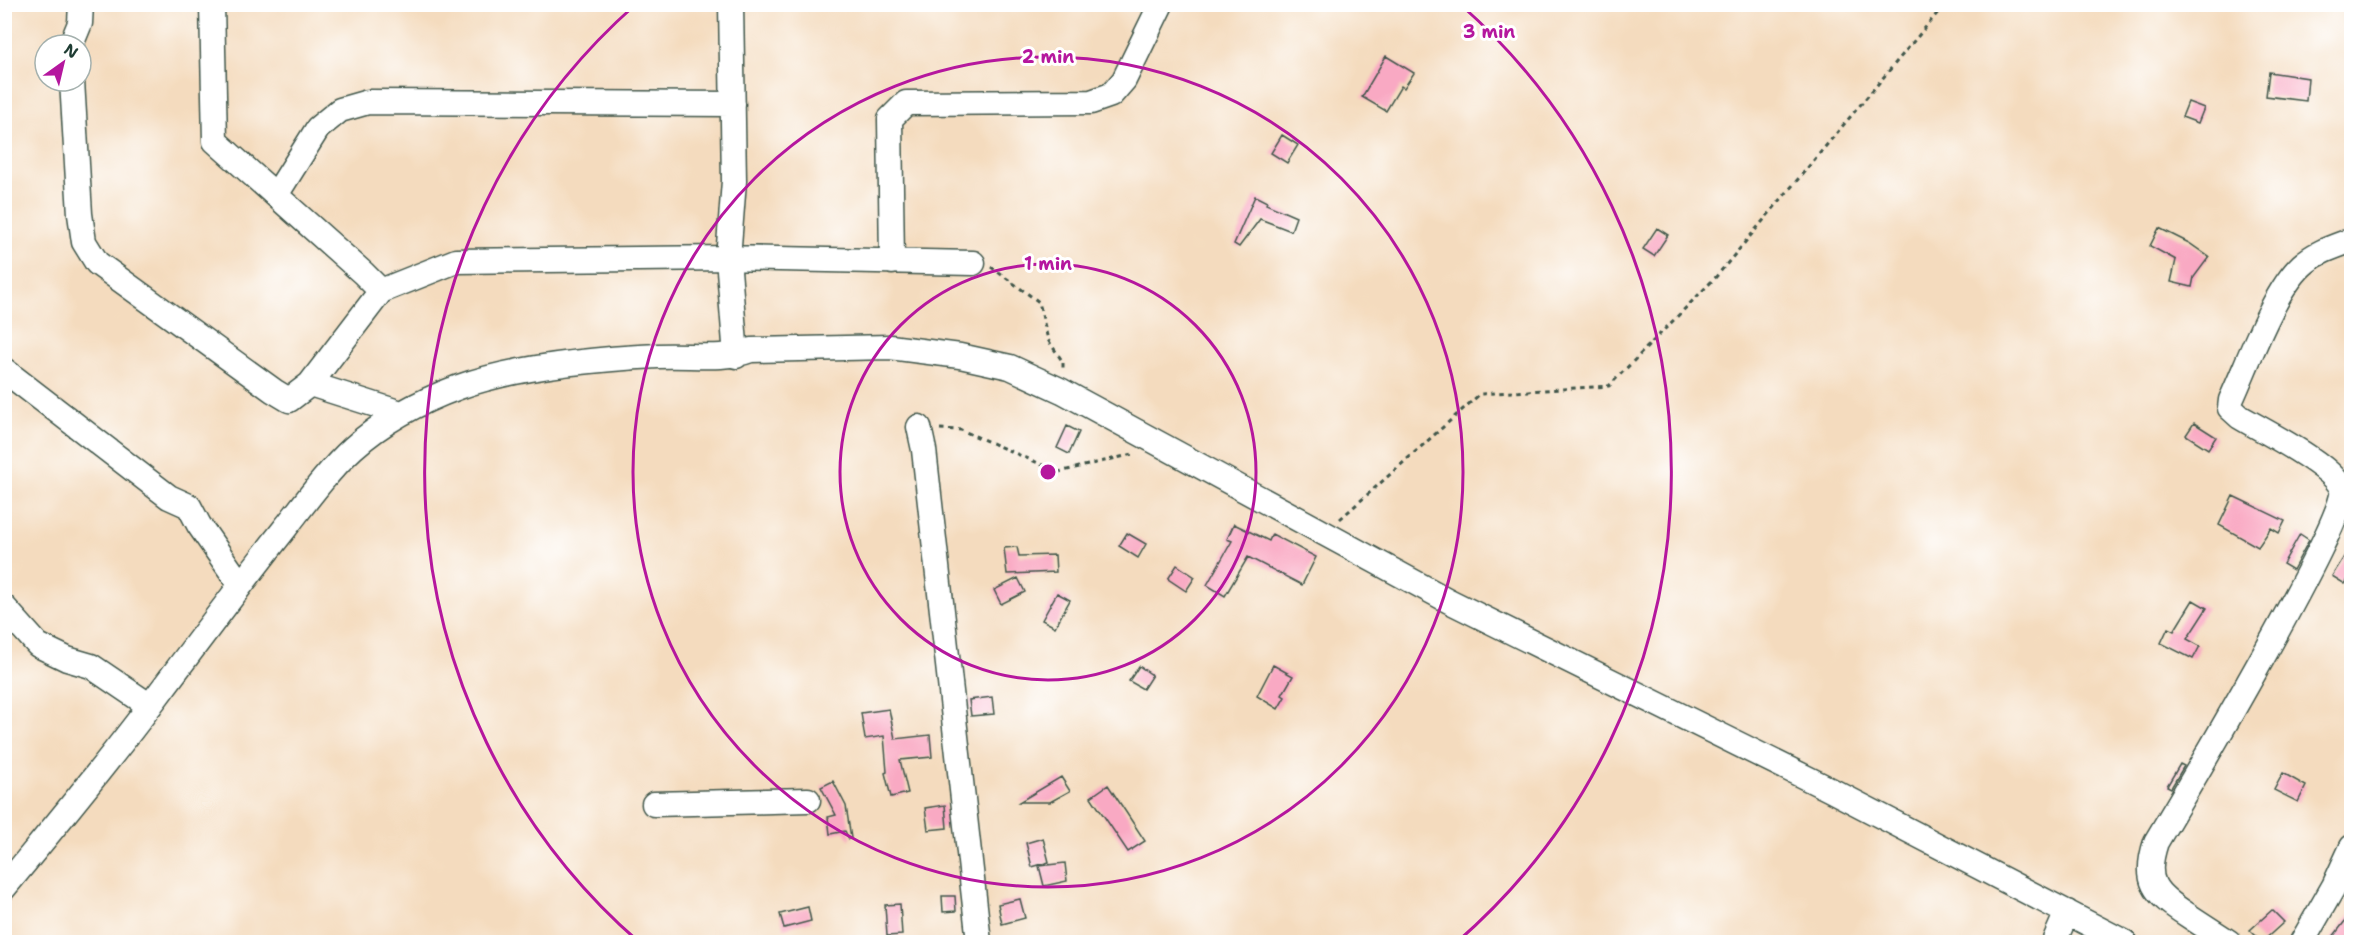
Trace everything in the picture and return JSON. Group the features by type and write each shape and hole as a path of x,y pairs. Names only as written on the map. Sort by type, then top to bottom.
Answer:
{"street":[{"path":"76,33 80,23 81,4"},
{"path":"212,4 215,141 381,291"},
{"path":"731,4 734,181 728,258 736,356"},
{"path":"892,262 890,119 906,103 1091,102 1111,95 1124,80 1161,4"},
{"path":"73,93 80,214 84,242 97,263 289,400 310,384 381,291 456,261 728,258 973,263"},
{"path":"276,195 318,128 340,110 368,102 733,104"},
{"path":"2229,942 2164,899 2151,876 2150,860 2156,842 2222,730 2298,592 2337,513 2347,481 2240,417 2230,408 2230,400 2290,278 2313,257 2352,240"},
{"path":"4,888 150,706 240,584 312,494 353,448 401,413 421,402 462,386 525,371 579,363 659,356 736,356 751,350 890,347 960,356 1010,367 1062,391 1449,601 1829,789 2124,942"},
{"path":"4,370 169,497 189,506 199,525 240,584"},
{"path":"310,384 401,413"},
{"path":"919,427 924,450 979,942"},
{"path":"4,607 38,645 67,659 91,666 150,706"},
{"path":"654,804 808,800"},
{"path":"2302,942 2334,886 2352,847"},
{"path":"2054,942 2067,912"}],"path":[{"path":"1323,534 1480,394 1609,386 1715,278 1945,4"},
{"path":"973,263 994,268 1039,302 1048,340 1063,362 1062,391"},
{"path":"919,427 961,430 1059,472 1139,452 1160,443"}],"building":[{"path":"1386,56 1414,73 1404,88 1401,86 1386,111 1362,97"},
{"path":"2269,72 2308,78 2306,101 2266,96"},
{"path":"2188,102 2204,108 2198,123 2182,117"},
{"path":"1282,135 1298,145 1287,163 1271,153"},
{"path":"1255,196 1267,202 1266,204 1296,217 1291,231 1260,219 1239,247 1234,244"},
{"path":"1657,228 1668,235 1654,256 1643,249"},
{"path":"2159,228 2189,243 2209,257 2194,277 2192,287 2171,282 2176,260 2150,246"},
{"path":"2194,423 2216,437 2208,449 2186,435"},
{"path":"1067,426 1079,432 1069,454 1057,448"},
{"path":"2233,496 2285,521 2279,533 2271,528 2258,547 2219,525"},
{"path":"1234,524 1269,541 1272,534 1316,557 1302,585 1248,557 1225,596 1207,585 1232,541 1227,539"},
{"path":"1127,533 1146,544 1138,558 1119,546"},
{"path":"2300,534 2309,540 2293,570 2283,564"},
{"path":"2352,544 2352,574 2345,584 2332,576"},
{"path":"1017,547 1019,556 1055,555 1056,572 1007,574 1004,548"},
{"path":"1177,565 1195,577 1186,591 1168,579"},
{"path":"1018,578 1025,592 1001,604 994,590"},
{"path":"1057,593 1070,600 1055,627 1042,620"},
{"path":"2193,600 2207,608 2187,639 2200,646 2193,659 2161,643 2168,628 2174,631"},
{"path":"1273,665 1293,676 1282,695 1285,697 1278,709 1257,696"},
{"path":"1139,666 1152,675 1143,689 1129,681"},
{"path":"992,697 994,714 971,716 969,700"},
{"path":"889,709 895,739 930,735 932,757 900,760 908,793 891,797 885,773 887,772 884,736 865,739 861,713"},
{"path":"2180,764 2184,766 2171,788 2167,786"},
{"path":"2283,773 2306,786 2298,802 2274,790"},
{"path":"1061,777 1070,791 1050,802 1019,802"},
{"path":"833,781 846,806 851,838 849,839 845,831 830,834 828,817 836,815 821,787"},
{"path":"1108,785 1145,841 1128,852 1091,797"},
{"path":"945,805 947,828 928,830 925,808"},
{"path":"1043,838 1049,862 1032,867 1026,843"},
{"path":"1065,863 1067,881 1044,886 1039,866"},
{"path":"942,896 955,896 956,911 943,912"},
{"path":"1020,899 1025,918 1002,924 998,904"},
{"path":"900,904 902,935 887,936 885,905"},
{"path":"808,907 811,921 784,928 780,914"},
{"path":"2272,910 2284,922 2262,942 2250,930"},
{"path":"2352,912 2352,934 2346,942 2329,942"}]}
